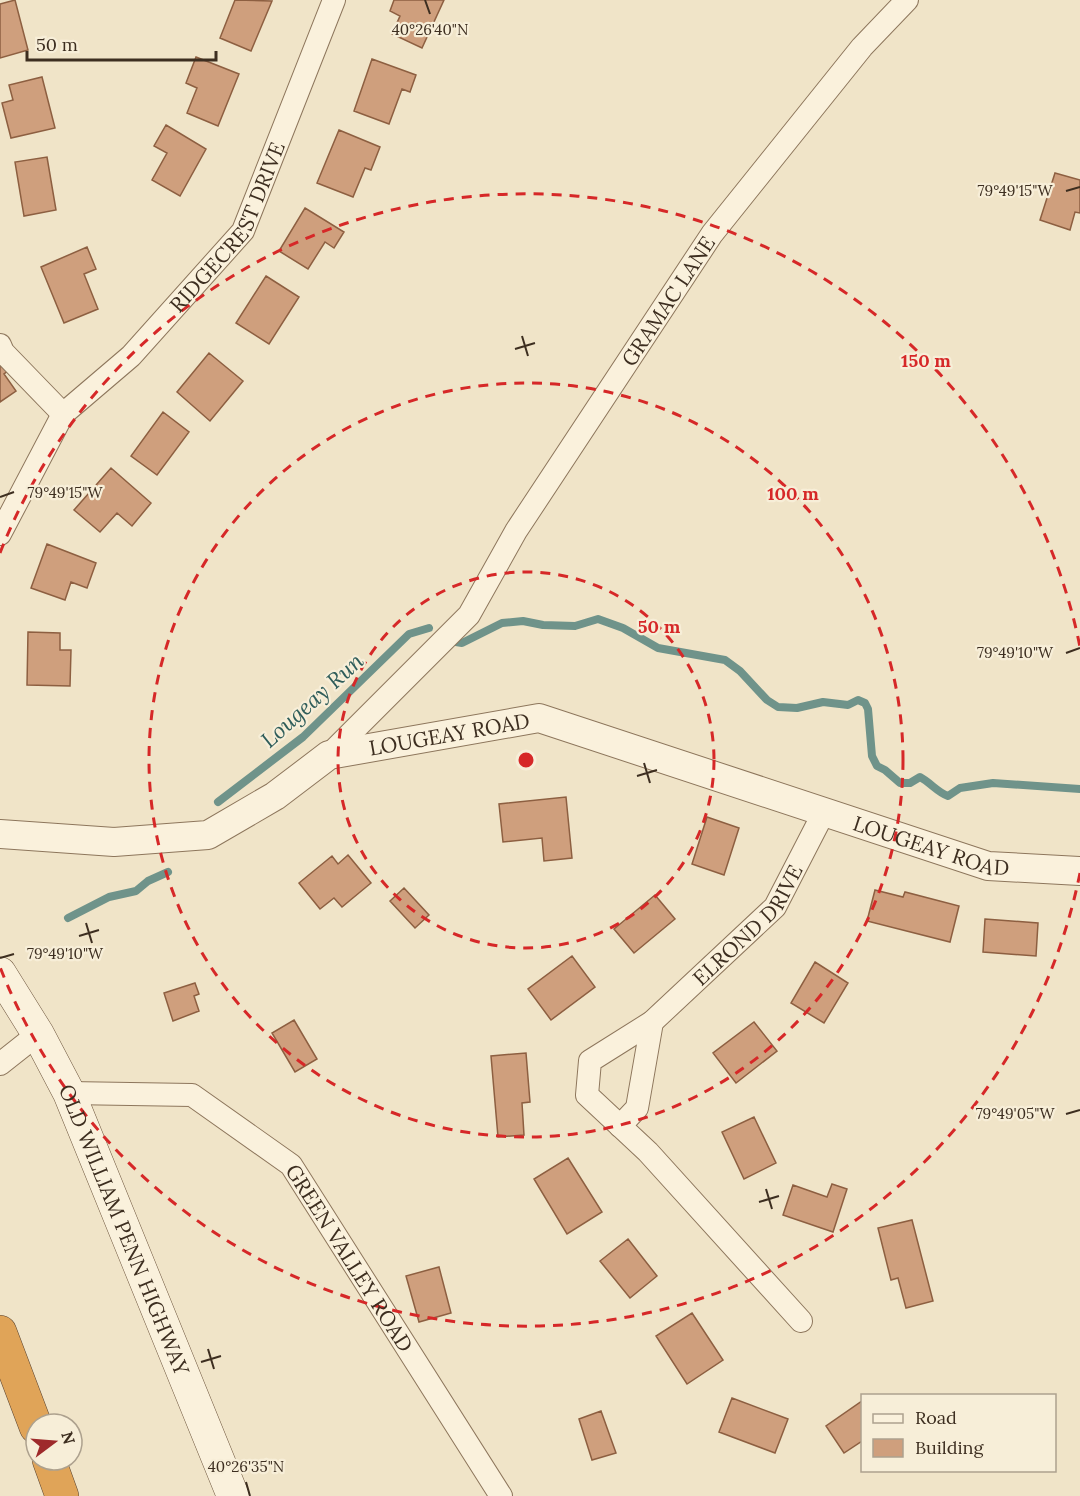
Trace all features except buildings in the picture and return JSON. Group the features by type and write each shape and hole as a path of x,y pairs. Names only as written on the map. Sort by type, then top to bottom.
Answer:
{"highway":[{"path":"0,1332 30,1412"},
{"path":"53,1472 62,1496"}],"main road":[{"name":"OLD WILLIAM PENN HIGHWAY","path":"0,972 38,1034 69,1093 233,1496"}],"street":[{"name":"RIDGECREST DRIVE","path":"0,534 63,414 131,356 243,231 334,0"},
{"name":"GRAMAC LANE","path":"329,755 469,615 516,531 712,234 862,47 907,0"},
{"path":"0,345 3,352 63,414"},
{"name":"LOUGEAY ROAD","path":"0,834 114,842 208,835 275,796 329,755 539,718 988,866 1080,871"},
{"name":"ELROND DRIVE","path":"801,1321 648,1152 587,1095 590,1061 652,1023 775,907 824,812"},
{"path":"620,1126 637,1108 652,1023"},
{"path":"0,1064 38,1034"},
{"name":"GREEN VALLEY ROAD","path":"69,1093 192,1095 291,1165 501,1496"}],"waterway":[{"name":"Lougeay Run","path":"456,642 462,643 502,623 523,621 543,625 575,626 598,619 623,628 658,648 725,660 740,671 767,700 778,707 797,708 823,702 848,705 858,700 865,703 868,709 872,756 877,766 900,783 910,783 920,777 948,796 960,788 993,783 1080,789"},
{"name":"Lougeay Run","path":"218,802 303,737 409,634 429,628"},
{"name":"Lougeay Run","path":"68,918 109,897 136,891 148,881 168,872"}]}
